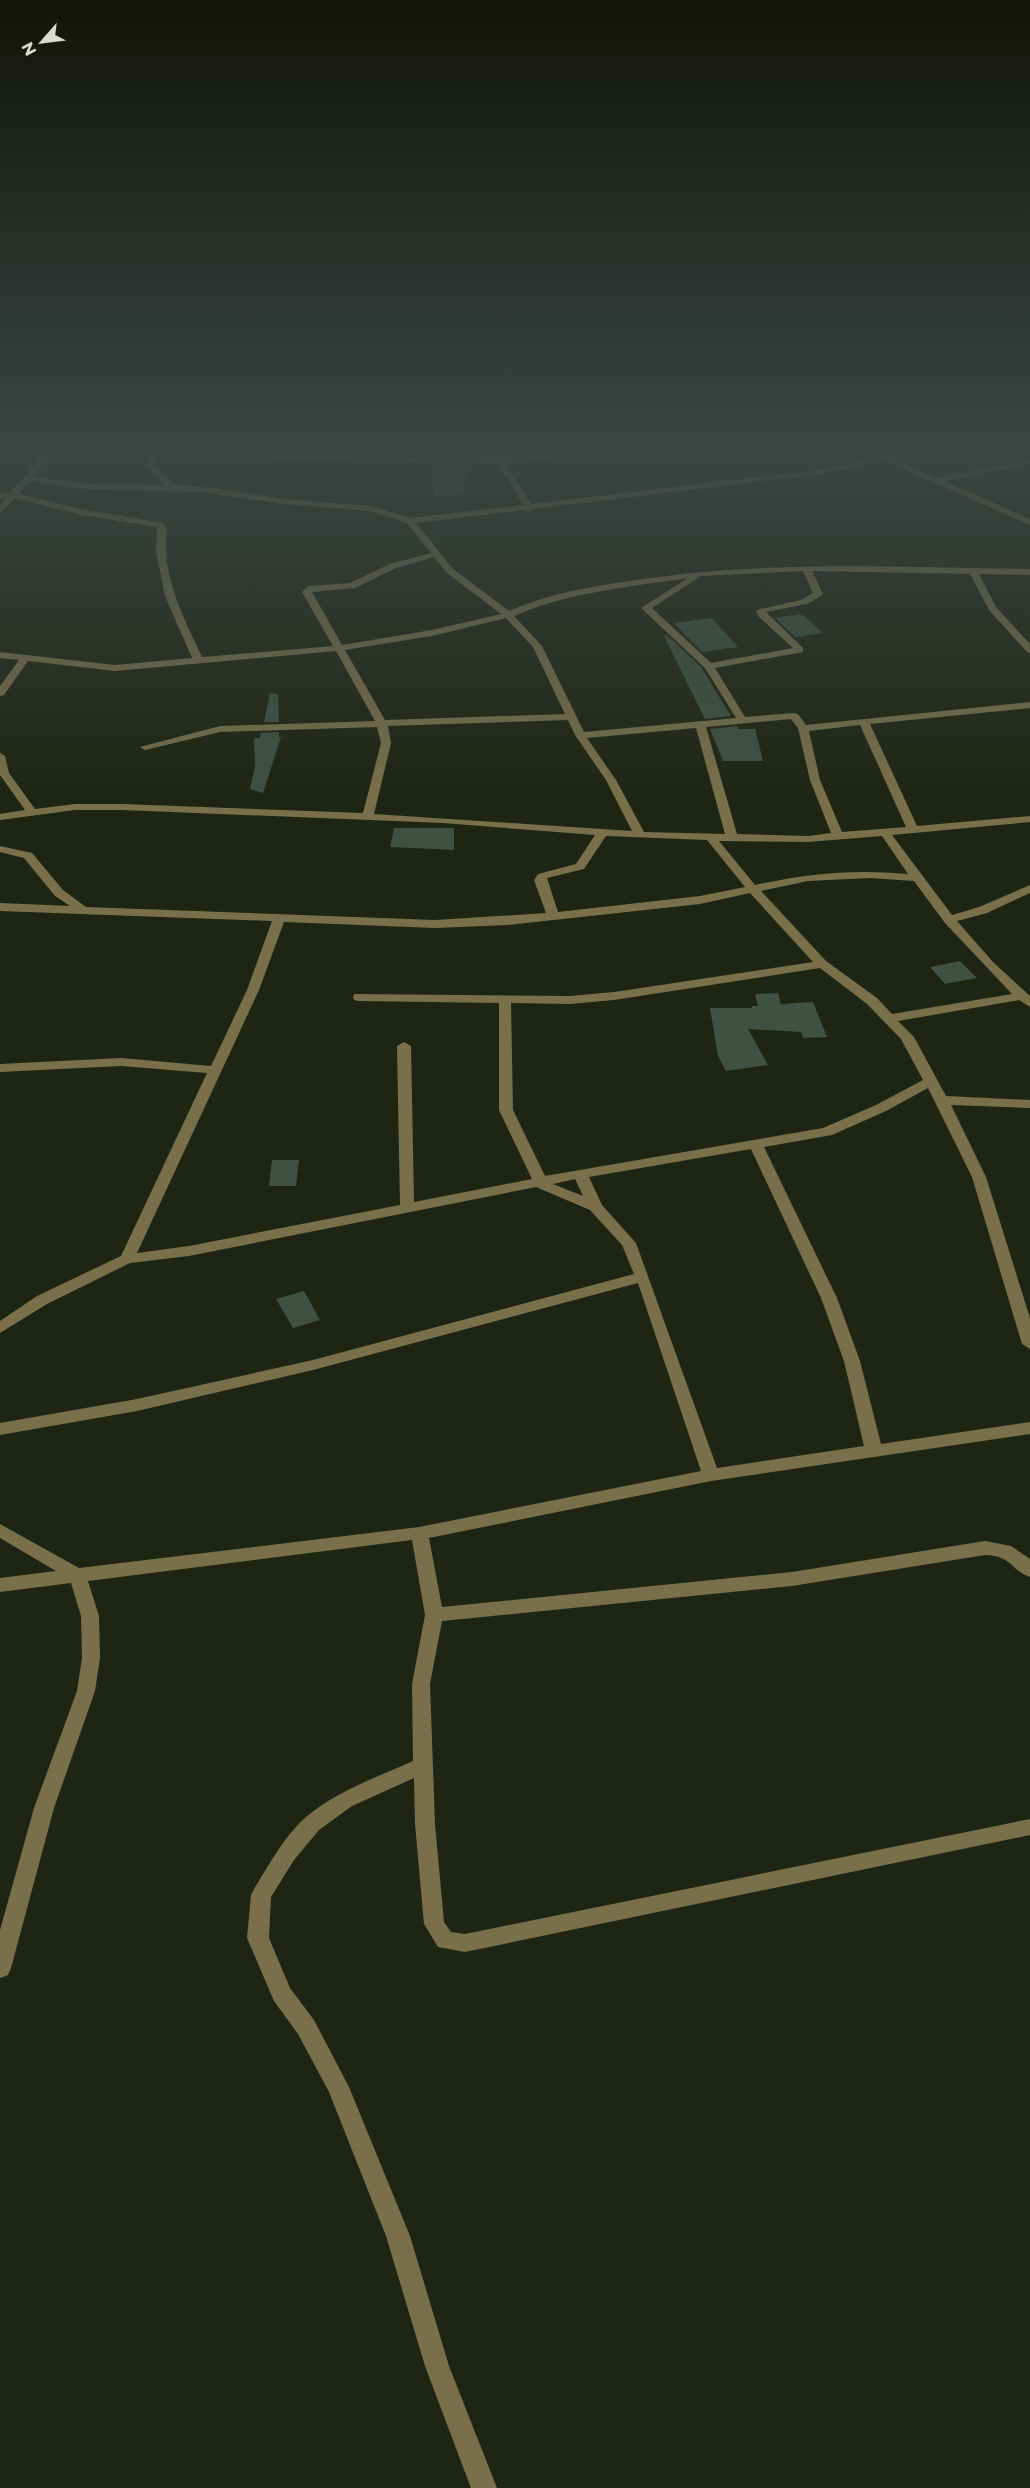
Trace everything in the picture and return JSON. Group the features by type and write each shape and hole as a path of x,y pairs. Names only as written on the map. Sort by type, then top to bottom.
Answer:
{"street":[{"path":"163,566 170,596 199,662"},
{"path":"368,817 386,743 382,724 341,648 307,592 311,588 352,586 393,566"},
{"path":"446,566 508,615 537,646 580,735 611,780 640,835"},
{"path":"709,666 800,650 761,614 761,610 804,602 818,594 806,568"},
{"path":"0,655 115,668 341,648 432,633 508,615 533,604 574,592 702,573 806,568 1030,572"},
{"path":"974,572 992,608 1030,650"},
{"path":"702,573 646,608 709,666 742,720"},
{"path":"0,693 25,658"},
{"path":"802,728 1030,705"},
{"path":"580,735 792,715 802,728 815,780 838,836"},
{"path":"145,747 220,729 571,717"},
{"path":"864,723 912,828"},
{"path":"700,724 732,837"},
{"path":"0,756 4,773 31,811"},
{"path":"0,817 31,811 75,807 122,807 368,817 640,835 808,839 1030,819"},
{"path":"884,831 916,878 949,920 997,974 1026,1000"},
{"path":"553,916 540,880 542,876 580,867 603,832"},
{"path":"710,837 752,888 822,964 891,1018 907,1036 956,1127 979,1178 1030,1344"},
{"path":"0,849 28,855 59,893 83,910"},
{"path":"0,907 435,924 553,916 700,900 808,877 870,874 916,878"},
{"path":"949,920 983,909 1030,889"},
{"path":"29,908 59,893"},
{"path":"127,1259 152,1211 253,990 279,919"},
{"path":"359,997 570,1000 614,996 822,964"},
{"path":"505,1000 506,1110 527,1150 541,1184 595,1207"},
{"path":"891,1018 1026,1000"},
{"path":"404,1046 407,1209"},
{"path":"0,1068 121,1062 215,1070"},
{"path":"0,1328 42,1300 127,1259 189,1251 541,1184 580,1174 757,1146 827,1132 881,1108 931,1081"},
{"path":"940,1101 1030,1104"},
{"path":"757,1146 829,1298 852,1361 874,1451"},
{"path":"580,1174 595,1207 629,1244 643,1277 711,1475"},
{"path":"0,1429 137,1405 314,1365 643,1277"},
{"path":"0,1585 419,1533 711,1475 1030,1428"},
{"path":"0,1530 78,1576 90,1616 91,1658 86,1691 44,1808 0,1968"},
{"path":"419,1533 434,1615 421,1684 422,1766 434,1924 446,1940 465,1943 1030,1827"},
{"path":"434,1615 561,1600 792,1579 986,1548 1004,1548 1017,1555 1030,1570"},
{"path":"422,1766 345,1800 312,1824 287,1854 261,1895 258,1938 282,1994 306,2027 338,2087 398,2236 436,2366 484,2488"}],"building":[{"path":"802,614 823,633 795,637 775,618"},
{"path":"712,618 738,647 702,652 674,623"},
{"path":"667,635 701,667 731,716 705,719 664,636"},
{"path":"270,693 278,694 279,722 264,722"},
{"path":"737,726 738,729 755,729 763,761 723,761 710,729"},
{"path":"279,732 279,737 281,737 263,793 250,789 255,766 254,738 260,738 261,733"},
{"path":"394,828 454,828 454,850 390,847"},
{"path":"960,961 977,978 945,984 930,967"},
{"path":"778,993 781,1004 813,1002 827,1037 803,1038 801,1032 748,1029 768,1065 726,1071 718,1056 710,1008 752,1008 752,1006 758,1006 755,994"},
{"path":"272,1160 299,1160 296,1186 269,1186"},
{"path":"304,1291 320,1320 293,1328 276,1299"}]}
